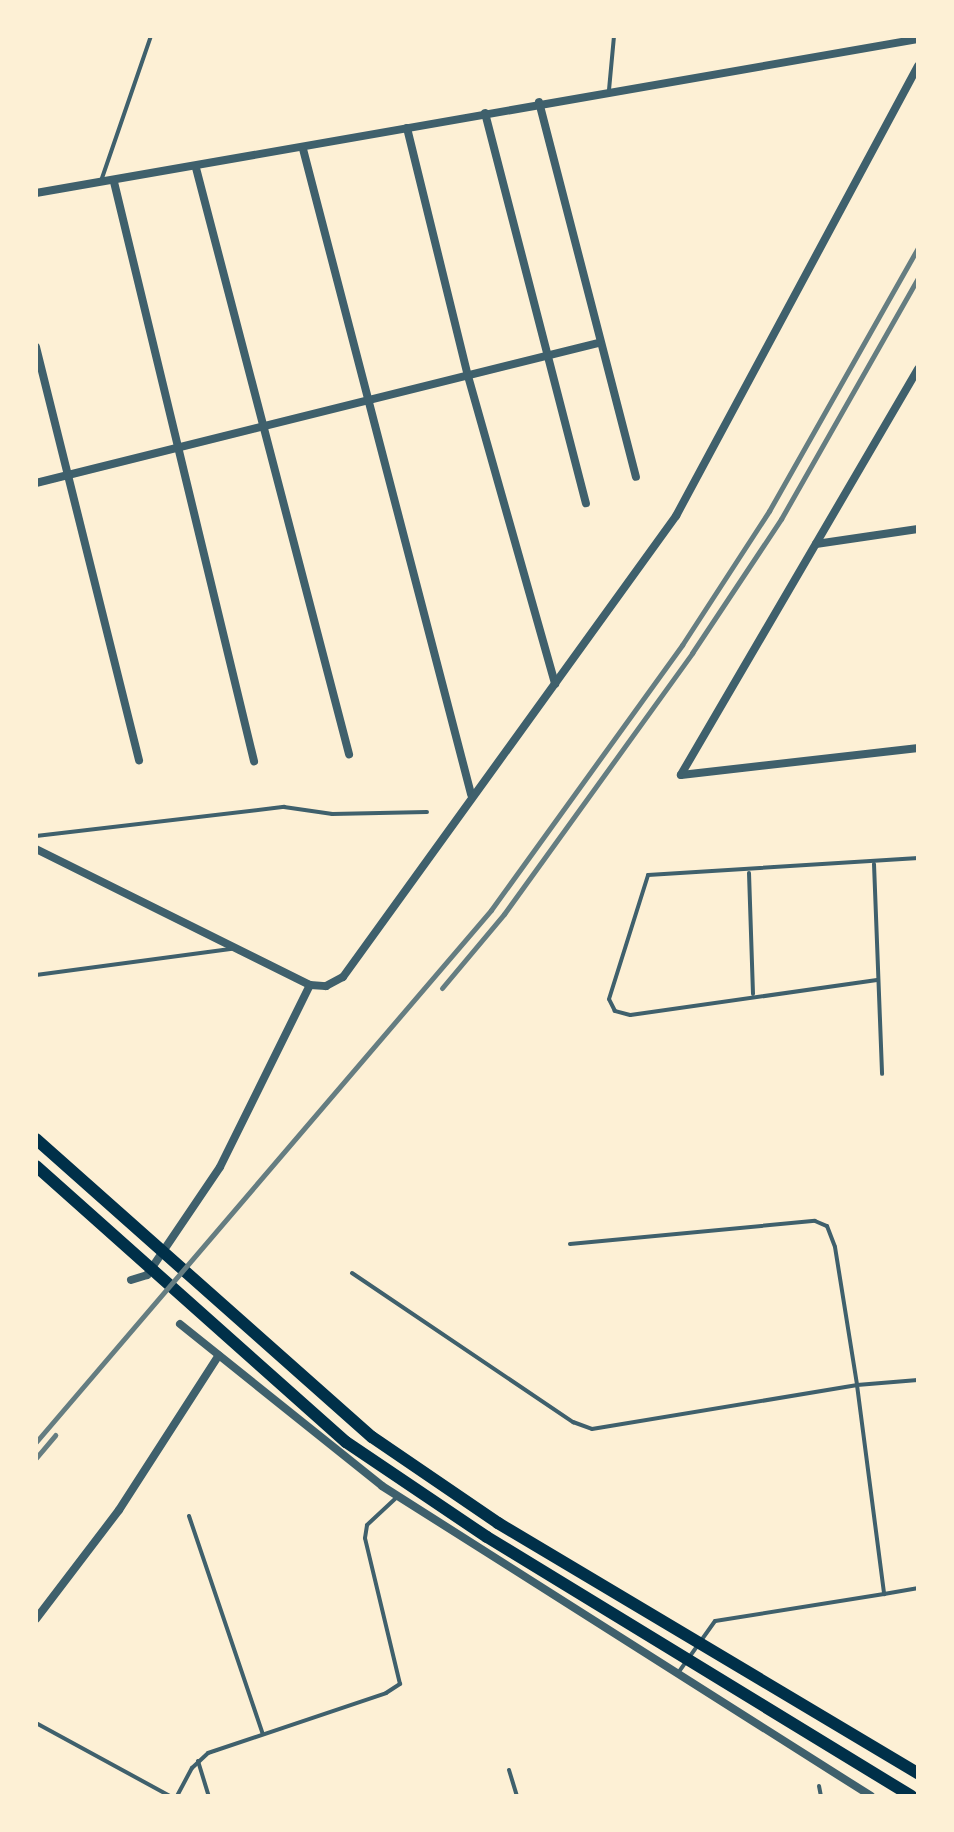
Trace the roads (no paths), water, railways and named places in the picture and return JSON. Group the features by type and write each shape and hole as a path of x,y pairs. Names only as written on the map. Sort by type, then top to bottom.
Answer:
{"main road":[{"path":"36,1139 372,1437 498,1523 918,1773"},
{"path":"36,1166 346,1442 487,1537 911,1796"}],"street":[{"path":"36,193 100,185 539,102 918,39"},
{"path":"36,849 310,985 326,986 343,977 421,873 471,794 676,516 918,66"},
{"path":"539,102 598,343 636,477"},
{"path":"485,113 544,355 586,503"},
{"path":"407,128 468,376 555,684"},
{"path":"303,149 471,794"},
{"path":"196,168 349,754"},
{"path":"114,182 182,447 254,761"},
{"path":"36,483 369,403 598,343"},
{"path":"36,347 139,760"},
{"path":"918,369 681,775 918,748"},
{"path":"816,544 918,529"},
{"path":"131,1280 147,1275 220,1167 310,985"},
{"path":"180,1324 330,1448 397,1496 871,1796"},
{"path":"36,1619 119,1510 219,1355"}],"lane":[{"path":"100,185 151,36"},
{"path":"609,90 614,36"},
{"path":"36,836 284,807 332,814 427,812"},
{"path":"877,980 753,994 630,1015 615,1011 609,999 644,878 918,858"},
{"path":"874,863 882,1074"},
{"path":"749,872 753,994"},
{"path":"36,975 236,948"},
{"path":"570,1244 815,1221 827,1226 835,1247 857,1385 884,1594"},
{"path":"352,1273 573,1422 592,1429 857,1385 918,1380"},
{"path":"177,1796 198,1761 386,1693 400,1684 365,1538 367,1525 397,1496"},
{"path":"189,1516 263,1735"},
{"path":"678,1673 715,1621 918,1588"},
{"path":"36,1723 170,1796"},
{"path":"198,1761 209,1796"},
{"path":"509,1770 517,1796"},
{"path":"819,1786 821,1796"}],"railway":[{"path":"36,1442 491,910 682,645 769,511 918,248"},
{"path":"442,988 504,914 692,653 781,519 918,278"},
{"path":"36,1458 55,1435"}]}
